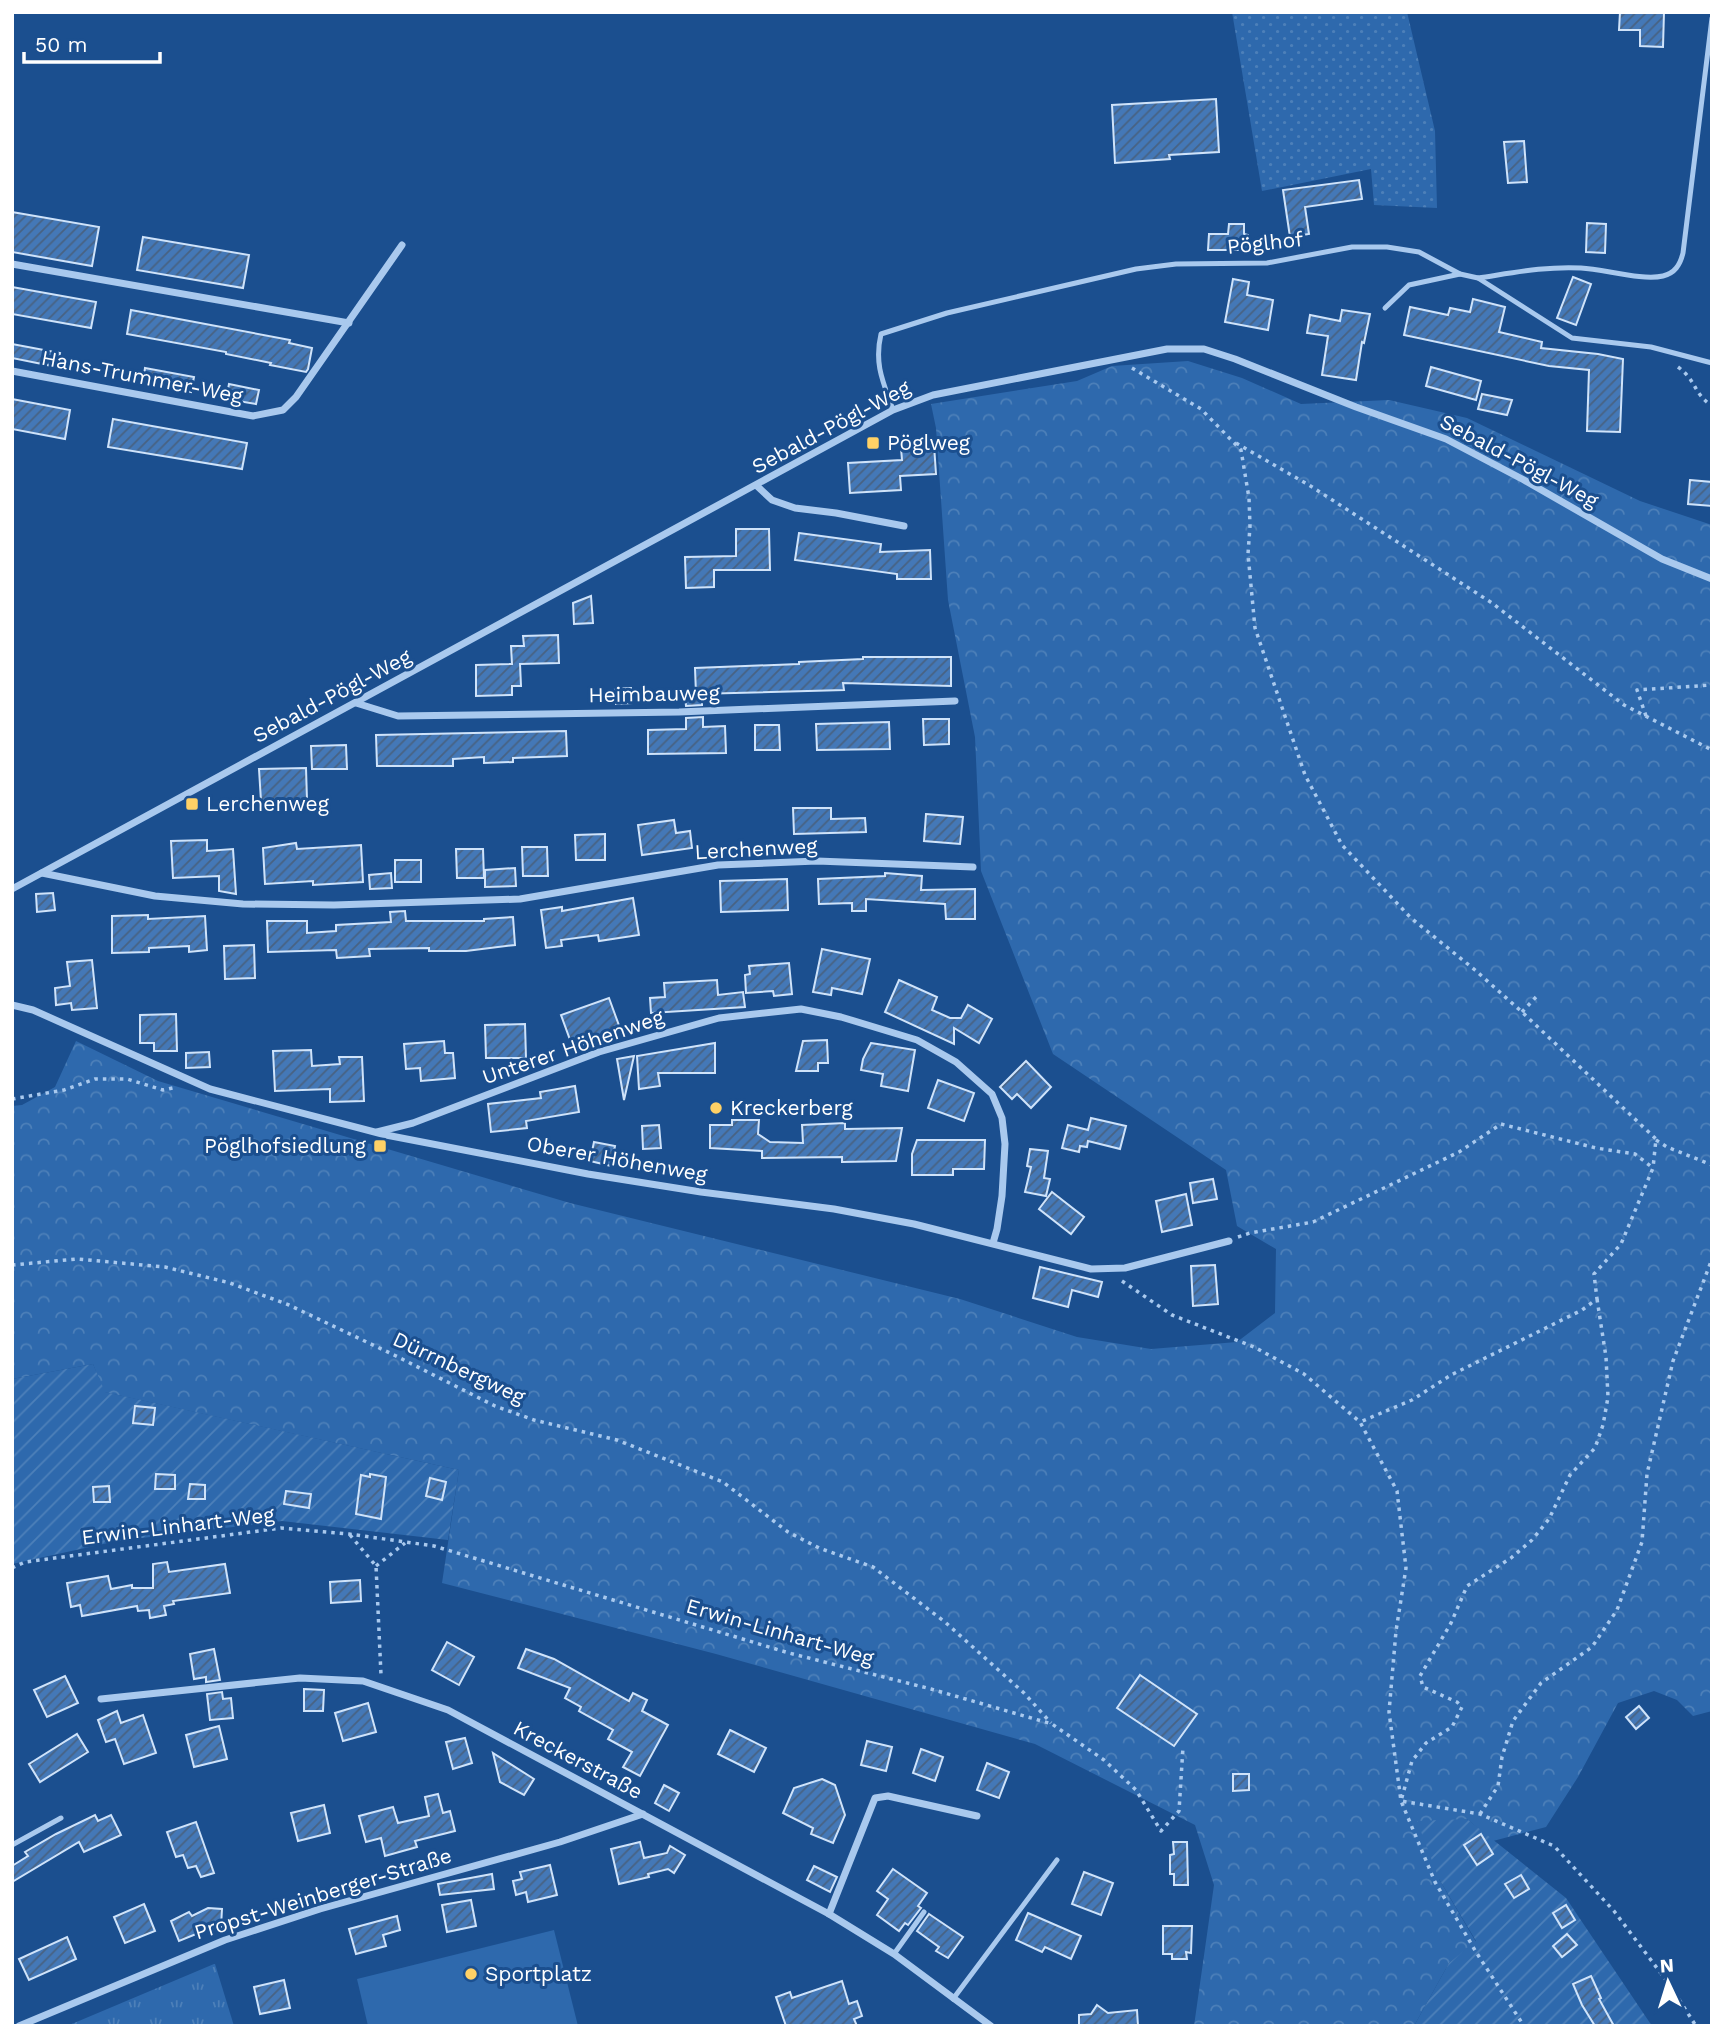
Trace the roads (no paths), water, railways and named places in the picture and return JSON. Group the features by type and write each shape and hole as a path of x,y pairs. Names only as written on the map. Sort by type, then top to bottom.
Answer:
{"street":[{"name":"Hans-Trummer-Weg","path":"12,371 253,416 283,410 349,323 402,245"},
{"path":"12,264 349,323"},
{"name":"Sebald-Pögl-Weg","path":"12,889 893,410 933,395 1167,349 1203,349 1236,359 1356,407 1446,439 1662,558 1712,579"},
{"path":"757,485 772,500 795,508 904,526"},
{"name":"Heimbauweg","path":"356,703 398,716 693,711 955,701"},
{"name":"Lerchenweg","path":"41,873 155,896 243,904 334,905 520,899 719,865 817,861 973,867"},
{"name":"Oberer Höhenweg","path":"12,1005 33,1010 209,1089 373,1133 588,1174 834,1209 993,1242 1091,1269 1125,1268 1229,1241"},
{"name":"Unterer Höhenweg","path":"373,1133 413,1123 599,1052 719,1018 801,1009 841,1017 918,1040 956,1062 992,1094 1002,1118 1005,1144 1002,1196 993,1242"},
{"name":"Kreckerstraße","path":"101,1699 300,1678 363,1681 447,1710 829,1914 894,1954 991,2026"},
{"path":"829,1914 876,1798 888,1796 977,1816"},
{"name":"Propst-Weinberger-Straße","path":"19,2026 225,1940 320,1909 560,1842 643,1814"},
{"path":"12,2016 19,2026"}],"lane":[{"path":"1478,278 1545,269 1581,268 1655,277 1671,273 1681,263 1712,18"},
{"name":"Pöglhof","path":"893,410 879,369 877,352 881,334 947,313 1098,276 1176,264 1267,262 1352,247 1419,252 1460,274 1478,278 1572,338 1651,347 1712,363"},
{"path":"1385,308 1409,285 1460,274"},
{"path":"12,1845 61,1818"},
{"path":"953,1999 1057,1860"},
{"path":"894,1954 924,1912"}],"place":[{"name":"Pöglweg","path":"873,443"},
{"name":"Lerchenweg","path":"192,804"},
{"name":"Kreckerberg","path":"716,1108"},
{"name":"Pöglhofsiedlung","path":"380,1146"},
{"name":"Sportplatz","path":"471,1974"}]}
